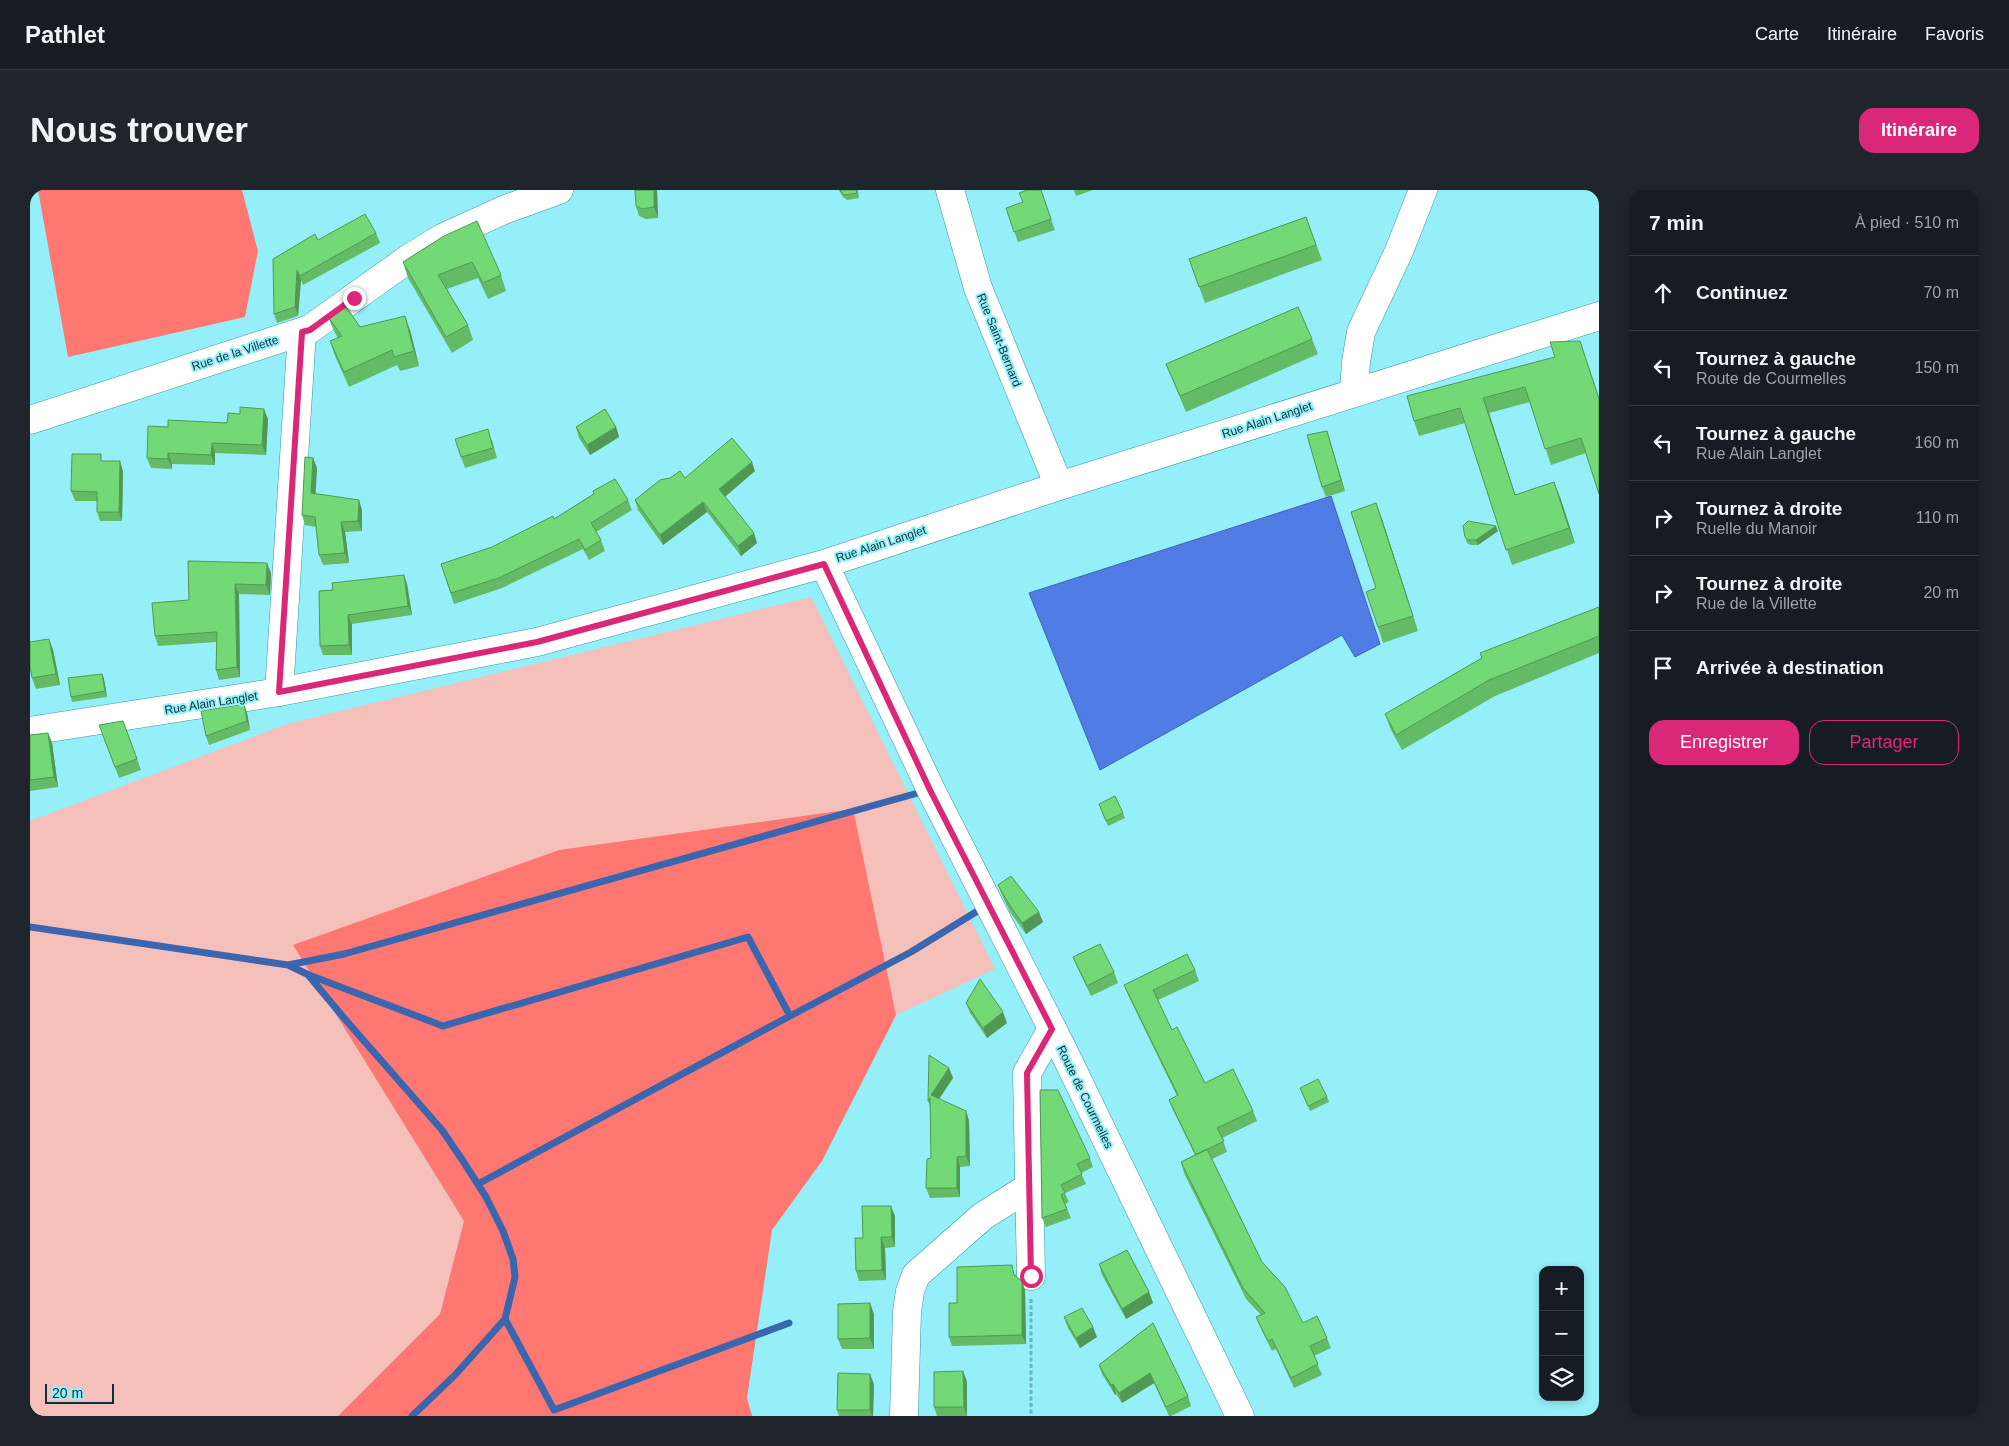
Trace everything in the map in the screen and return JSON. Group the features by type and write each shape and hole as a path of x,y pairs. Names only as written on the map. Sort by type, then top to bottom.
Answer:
{"street":[{"name":"Rue de la Villette","path":"30,420 310,330 408,259 442,238 506,209 558,190"},
{"name":"Rue Saint-Bernard","path":"950,190 978,288 1059,486"},
{"path":"1354,392 1361,332 1399,251 1423,190"},
{"name":"Rue Alain Langlet","path":"30,731 279,692 537,642 824,564 1059,486 1599,316"},
{"path":"279,692 302,332"},
{"name":"Route de Courmelles","path":"824,564 930,790 1052,1029 1157,1241 1240,1416"},
{"path":"1031,1276 1027,1073 1052,1029"},
{"path":"904,1416 907,1312 910,1291 916,1275 983,1216 1029,1187"}],"path":[{"path":"1031,1276 1031,1416"}],"shaded area":[{"path":"38,190 242,190 258,251 245,317 68,357"},
{"path":"811,597 995,969 896,1015 852,809 293,945 464,1221 440,1314 338,1416 30,1416 30,821 287,724"},
{"path":"853,809 896,1015 822,1161 772,1230 747,1398 752,1416 338,1416 440,1314 464,1221 293,945 559,850"}],"water":[{"path":"1331,496 1380,644 1355,657 1342,635 1100,770 1029,593"}],"building":[{"path":"635,190 654,190 654,207 642,209 636,206"},
{"path":"840,190 856,190 857,193 845,195"},
{"path":"1027,190 1041,190 1051,219 1014,232 1006,208 1023,202 1019,193"},
{"path":"365,214 376,233 300,276 297,270 295,307 274,314 273,259 315,234 318,240"},
{"path":"1306,217 1316,245 1199,287 1189,259"},
{"path":"477,221 501,275 483,283 472,262 438,275 468,325 446,337 403,262 444,236"},
{"path":"345,305 360,327 405,316 414,351 394,357 392,350 344,372 330,341 342,336 328,317"},
{"path":"1298,307 1312,339 1180,396 1166,364"},
{"path":"1580,341 1599,399 1599,494 1581,438 1545,449 1525,387 1483,398 1515,495 1554,482 1569,528 1506,550 1460,408 1414,421 1407,396 1555,357 1550,342"},
{"path":"240,407 264,409 262,445 212,443 211,455 168,453 168,459 147,458 148,426 168,427 168,420 227,423 228,413 240,414"},
{"path":"605,409 616,427 587,445 576,427"},
{"path":"488,429 493,448 461,457 455,439"},
{"path":"1327,431 1341,480 1322,487 1307,435"},
{"path":"732,438 752,462 719,489 754,533 738,546 703,502 660,535 635,500 660,480 670,478 680,471 685,478"},
{"path":"72,454 101,454 101,461 120,461 119,512 97,512 97,492 71,491"},
{"path":"305,457 313,458 311,493 359,500 358,521 341,522 345,553 319,555 315,517 302,515"},
{"path":"615,479 628,500 591,523 601,540 585,550 579,539 499,578 451,593 441,564 492,547 553,516 554,519 594,494 593,491"},
{"path":"1376,503 1413,616 1378,627 1366,592 1376,588 1351,512"},
{"path":"1468,521 1496,526 1476,540 1468,540 1465,537 1463,526"},
{"path":"188,561 267,563 266,585 235,584 237,667 216,670 217,632 155,636 152,603 189,600"},
{"path":"404,575 408,606 348,615 349,645 320,646 319,591 333,590 332,583"},
{"path":"1599,607 1599,636 1489,680 1396,735 1385,714 1482,658 1480,653"},
{"path":"49,639 56,674 32,678 30,642"},
{"path":"102,674 105,691 71,697 68,678"},
{"path":"244,704 247,721 206,736 201,711"},
{"path":"123,721 137,759 115,767 99,725"},
{"path":"48,733 54,777 30,780 30,735"},
{"path":"1115,796 1123,813 1106,821 1099,804"},
{"path":"1011,876 1039,912 1022,923 998,885"},
{"path":"1100,944 1114,972 1087,986 1073,957"},
{"path":"1187,954 1195,970 1153,990 1172,1030 1177,1027 1205,1083 1233,1069 1253,1111 1217,1128 1224,1141 1196,1155 1169,1100 1178,1095 1124,985"},
{"path":"980,979 1003,1012 983,1028 966,1003"},
{"path":"929,1055 949,1068 931,1095 966,1111 966,1156 957,1157 957,1188 926,1188 927,1159 931,1158 930,1098 928,1101"},
{"path":"1318,1079 1327,1097 1308,1106 1300,1088"},
{"path":"1040,1090 1058,1090 1090,1158 1077,1164 1082,1174 1061,1185 1065,1193 1061,1195 1067,1209 1042,1218"},
{"path":"1207,1149 1262,1262 1285,1287 1303,1323 1317,1316 1327,1338 1310,1346 1318,1364 1291,1378 1272,1339 1268,1341 1256,1317 1265,1313 1243,1288 1181,1162"},
{"path":"862,1206 891,1206 892,1237 881,1237 882,1270 856,1271 855,1238 863,1238"},
{"path":"1127,1250 1149,1292 1122,1309 1099,1264"},
{"path":"1012,1265 1014,1275 1022,1281 1022,1335 949,1337 949,1303 957,1303 957,1267"},
{"path":"870,1303 870,1338 838,1339 838,1304"},
{"path":"1082,1308 1093,1327 1076,1338 1064,1317"},
{"path":"1153,1323 1188,1396 1166,1407 1150,1373 1119,1393 1113,1384 1111,1385 1099,1365"},
{"path":"963,1371 964,1407 934,1407 934,1372"},
{"path":"838,1373 870,1374 870,1410 837,1410"}],"waterway":[{"path":"288,965 344,954 925,791"},
{"path":"30,927 288,965 309,975 443,1026 748,937 790,1016 911,952 984,907"},
{"path":"309,976 442,1130 486,1197 503,1231 513,1259 515,1277 505,1319 455,1375 412,1416"},
{"path":"478,1184 790,1016"},
{"path":"505,1319 554,1410 789,1323"}],"route":[{"path":"354,298 310,330 302,332 279,692 537,642 824,564 930,790 1052,1029 1027,1073 1031,1276"}]}
